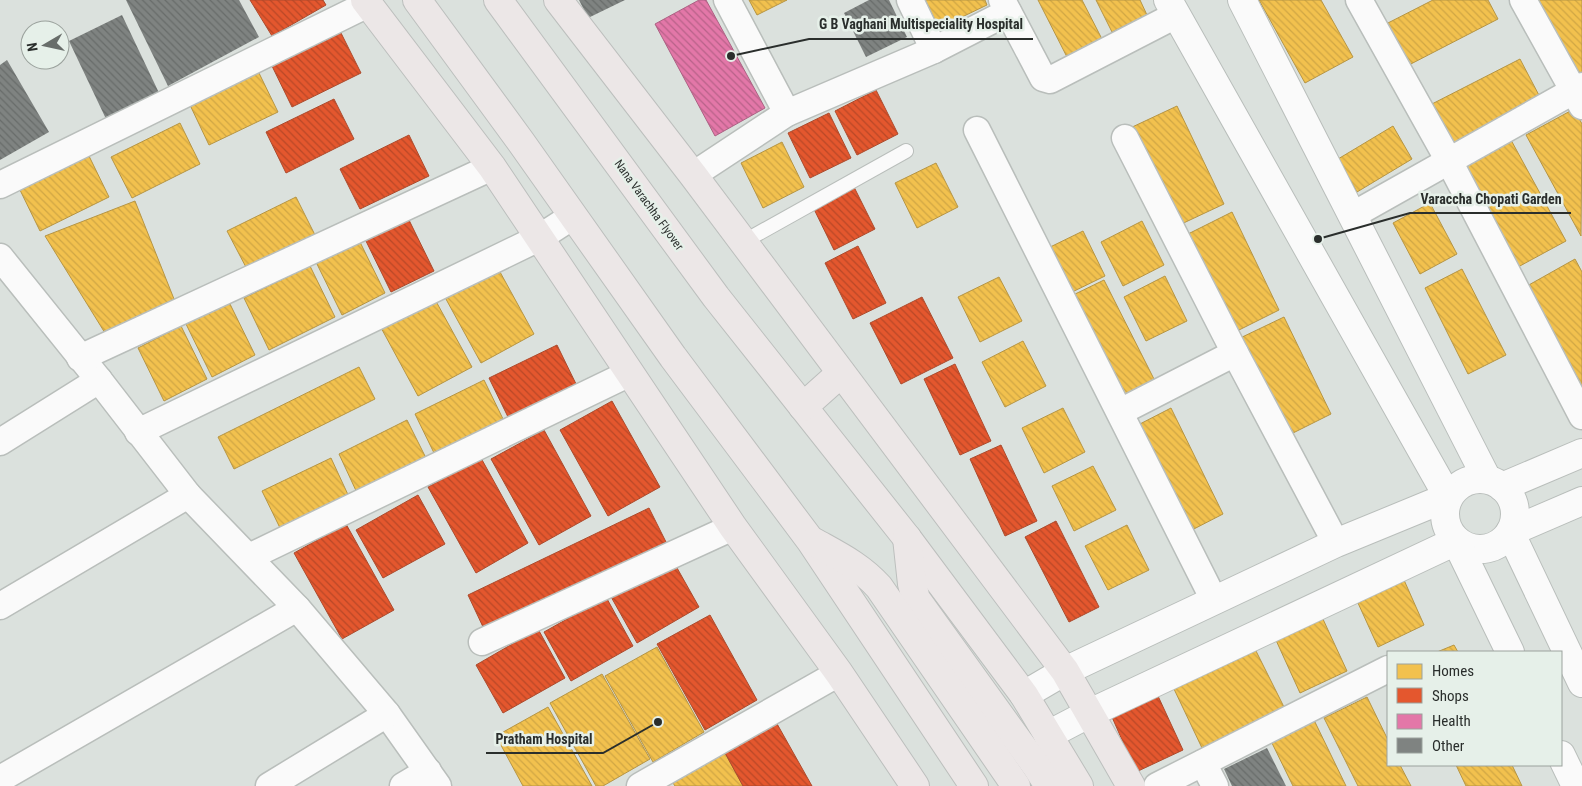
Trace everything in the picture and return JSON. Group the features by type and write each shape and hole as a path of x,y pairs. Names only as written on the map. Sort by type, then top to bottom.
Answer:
{"main road":[{"path":"417,0 521,142 673,356 810,540 974,786"},
{"name":"Nana Varachha Flyover","path":"498,0 716,297 907,538 1024,695 1079,786"},
{"path":"558,0 692,174 1065,671 1131,786"},
{"path":"366,2 492,167 734,527 839,673 915,786"},
{"path":"803,407 841,373"},
{"path":"907,538 912,584 916,599 1049,786"},
{"path":"810,540 852,562 879,587 1016,786"}],"street":[{"path":"727,0 786,114"},
{"path":"910,0 934,50"},
{"path":"1242,0 1495,483 1513,501 1514,524 1510,532 1500,543 1478,550 1466,547 1456,541"},
{"path":"1359,0 1449,161 1582,416"},
{"path":"1353,215 1449,161 1579,95 1523,0"},
{"path":"0,185 366,2"},
{"path":"692,174 786,114 934,50 1005,6 1043,78 1050,80 1172,8 1448,497"},
{"path":"977,130 1214,600"},
{"path":"1125,138 1235,353 1336,543"},
{"path":"80,358 492,167"},
{"path":"138,432 539,238 573,216"},
{"path":"2,265 99,380 188,495 297,608 386,714 433,778 403,786"},
{"path":"1120,412 1235,353"},
{"path":"249,557 630,373"},
{"path":"0,442 99,380"},
{"path":"1510,651 1456,541 1449,531 1445,520 1445,508 1448,497 1455,488 1476,478 1495,483 1582,453"},
{"path":"0,606 188,495"},
{"path":"1024,695 1065,671 1336,543 1448,497"},
{"path":"1510,532 1582,501"},
{"path":"482,642 734,527"},
{"path":"1510,532 1582,683"},
{"path":"1048,735 1090,713 1456,541"},
{"path":"0,779 297,608"},
{"path":"1157,786 1387,670"},
{"path":"640,786 839,673"},
{"path":"269,786 386,714"},
{"path":"1562,757 1576,786"},
{"path":"1204,763 1215,786"}],"lane":[{"path":"743,242 906,152"}],"building: Homes":[{"path":"749,0 787,0 757,15"},
{"path":"925,0 985,0 987,5 939,28"},
{"path":"1038,0 1082,0 1103,41 1068,59"},
{"path":"1096,0 1140,0 1147,15 1112,32"},
{"path":"1259,0 1321,0 1353,57 1305,83"},
{"path":"1433,0 1488,0 1498,19 1405,67 1384,25"},
{"path":"1533,0 1582,0 1582,78 1577,81"},
{"path":"1520,59 1542,101 1449,148 1428,106"},
{"path":"258,71 278,112 209,145 190,105"},
{"path":"1177,106 1224,204 1175,227 1128,129"},
{"path":"1574,109 1582,124 1581,236 1526,135"},
{"path":"180,123 200,164 132,198 111,157"},
{"path":"1393,126 1412,159 1357,192 1338,159"},
{"path":"1511,140 1566,241 1518,267 1463,167"},
{"path":"782,142 804,187 763,208 741,163"},
{"path":"89,156 109,197 40,231 20,190"},
{"path":"936,163 958,207 917,228 895,183"},
{"path":"296,197 316,237 248,271 227,231"},
{"path":"135,201 176,304 105,333 45,236"},
{"path":"1430,203 1457,254 1420,274 1393,223"},
{"path":"1232,212 1279,310 1231,334 1184,236"},
{"path":"1142,221 1164,265 1123,286 1101,242"},
{"path":"1083,231 1105,276 1064,296 1042,251"},
{"path":"359,240 385,293 342,315 316,262"},
{"path":"1575,259 1582,272 1582,386 1527,286"},
{"path":"494,261 534,334 481,363 441,290"},
{"path":"310,266 335,317 269,350 244,298"},
{"path":"1462,269 1506,355 1468,374 1425,288"},
{"path":"1165,276 1187,321 1146,341 1124,297"},
{"path":"999,277 1022,321 980,342 958,297"},
{"path":"1104,280 1157,385 1122,403 1069,297"},
{"path":"432,294 472,367 418,396 379,324"},
{"path":"229,302 255,355 212,377 186,324"},
{"path":"1284,317 1331,414 1283,438 1236,340"},
{"path":"181,326 207,379 164,401 138,348"},
{"path":"1023,341 1046,386 1005,407 982,362"},
{"path":"359,367 375,399 234,469 218,437"},
{"path":"484,380 504,421 435,455 415,414"},
{"path":"1063,408 1085,452 1044,473 1022,428"},
{"path":"1171,408 1223,514 1188,532 1136,426"},
{"path":"407,420 427,460 358,495 339,454"},
{"path":"331,458 350,499 282,532 262,491"},
{"path":"1093,466 1116,510 1074,531 1052,486"},
{"path":"1127,525 1149,570 1108,590 1085,546"},
{"path":"1400,571 1424,625 1378,647 1353,592"},
{"path":"1322,617 1347,671 1300,693 1275,638"},
{"path":"1454,645 1457,651 1439,651"},
{"path":"657,647 704,732 653,762 605,676"},
{"path":"1255,649 1284,707 1202,748 1174,689"},
{"path":"602,674 650,759 603,786 596,786 550,703"},
{"path":"1367,697 1387,738 1387,766 1401,766 1411,786 1358,786 1324,718"},
{"path":"548,707 592,786 523,786 496,736"},
{"path":"1314,720 1346,786 1293,786 1271,741"},
{"path":"724,751 743,786 675,786 671,780"},
{"path":"1456,766 1512,766 1522,786 1466,786"}],"building: Shops":[{"path":"250,0 323,0 326,5 272,36"},
{"path":"341,33 361,73 292,107 272,66"},
{"path":"876,90 898,134 857,155 835,111"},
{"path":"334,99 354,139 286,173 266,132"},
{"path":"829,113 851,158 810,178 788,133"},
{"path":"409,135 429,176 360,209 340,169"},
{"path":"853,185 875,229 834,250 812,205"},
{"path":"408,218 434,271 391,292 365,239"},
{"path":"858,246 886,303 853,319 825,263"},
{"path":"922,297 953,358 901,384 870,323"},
{"path":"557,345 577,386 509,419 489,378"},
{"path":"955,364 991,441 960,455 924,379"},
{"path":"612,401 660,487 608,516 560,430"},
{"path":"544,430 591,516 539,545 491,459"},
{"path":"1001,445 1037,521 1005,536 970,459"},
{"path":"481,458 528,543 476,573 428,487"},
{"path":"418,495 445,544 383,578 356,530"},
{"path":"649,508 666,542 484,629 468,595"},
{"path":"1056,521 1099,607 1069,622 1025,537"},
{"path":"346,524 394,610 342,639 294,553"},
{"path":"672,559 699,607 637,643 610,595"},
{"path":"606,597 633,646 571,681 544,632"},
{"path":"710,615 757,700 705,730 657,644"},
{"path":"538,629 565,678 503,713 476,665"},
{"path":"1158,696 1183,750 1136,772 1112,717"},
{"path":"776,722 812,786 743,786 724,751"}],"building: Health":[{"path":"699,0 706,0 765,108 715,136 655,24"}],"building: Other":[{"path":"126,0 239,0 259,37 168,86"},
{"path":"579,0 625,0 588,18"},
{"path":"869,0 889,0 907,37 866,57 844,13"},
{"path":"122,15 160,95 107,121 70,41"},
{"path":"7,60 49,132 0,160 0,65"},
{"path":"1267,748 1286,786 1232,786 1224,769"}],"place":[{"name":"G B Vaghani Multispeciality Hospital","path":"731,56"},
{"name":"Varaccha Chopati Garden","path":"1318,239"},
{"name":"Pratham Hospital","path":"658,722"}]}
